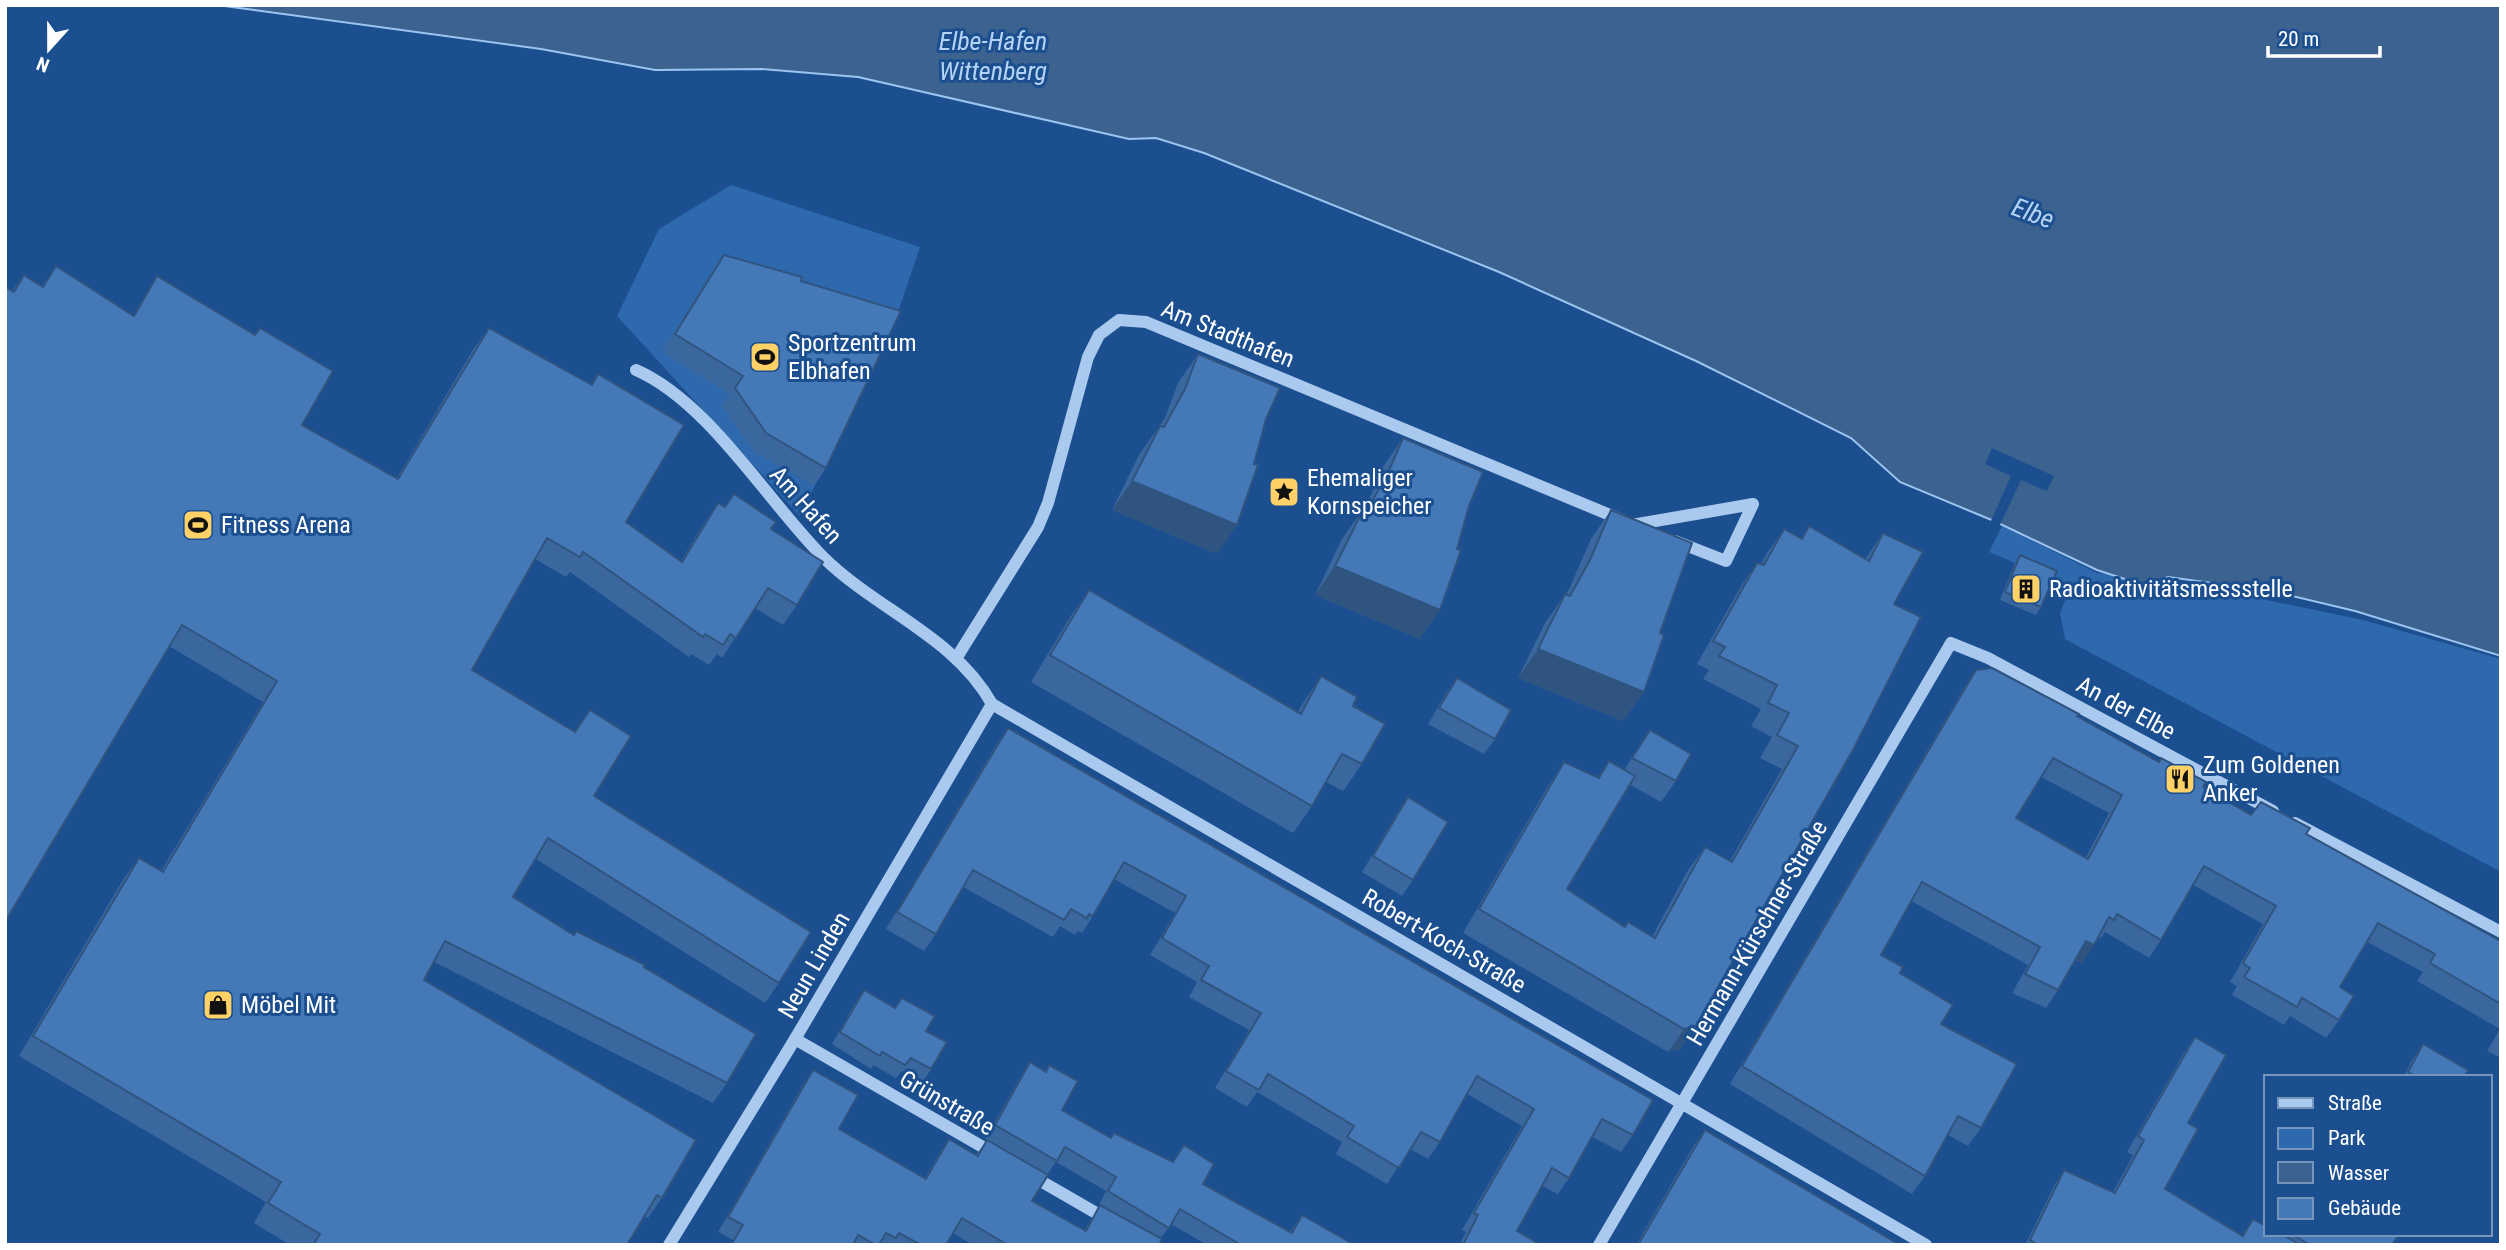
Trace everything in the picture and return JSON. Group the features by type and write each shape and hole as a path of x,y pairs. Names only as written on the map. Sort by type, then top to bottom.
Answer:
{"street":[{"name":"Am Stadthafen","path":"957,657 1038,527 1048,503 1088,357 1099,335 1119,320 1146,322 1632,524 1661,536 1726,561 1753,504 1632,524"},
{"name":"Am Hafen","path":"636,370 672,390 689,406 825,559 957,657"},
{"name":"An der Elbe","path":"1951,643 2000,665 2501,932"},
{"name":"Hermann-Kürschner-Straße","path":"1598,1245 1951,643"},
{"name":"Robert-Koch-Straße","path":"957,657 978,680 992,704 1926,1245"},
{"name":"Neun Linden","path":"669,1245 795,1039 992,704"},
{"name":"Grünstraße","path":"795,1039 1009,1162"},
{"path":"1020,1169 1127,1231"}],"green space":[{"name":"Sportzentrum Elbhafen","path":"731,185 920,247 892,330 800,516 617,316 659,229"},
{"path":"2002,526 2097,573 2170,580 2363,620 2501,659 2501,872 2065,639 2060,613 2071,586 1989,552"}],"water":[{"path":"217,5 2501,5 2501,656 2355,611 2271,591 2168,577 2146,586 2097,570 1994,521 1900,482 1851,438 1696,361 1499,272 1204,153 1156,138 1129,139 858,77 762,69 655,70 541,49"}],"pier":[{"path":"1992,448 2054,476 2047,491 2021,480 1999,527 1990,523 2011,476 1985,464"}],"building":[{"path":"724,255 802,277 801,281 901,311 826,468 766,433 735,388 743,376 675,334"},
{"path":"56,266 134,316 157,276 255,335 260,328 333,371 302,425 398,479 489,328 592,385 598,374 684,425 626,522 682,562 718,503 725,507 734,494 776,522 771,529 823,562 797,605 768,588 736,638 730,634 723,645 705,634 703,637 583,552 580,557 547,538 472,670 575,732 590,710 631,736 594,796 811,932 779,983 548,838 513,897 574,935 576,931 645,965 644,967 756,1034 727,1083 445,941 424,980 696,1140 662,1198 657,1195 627,1245 313,1245 320,1234 268,1203 281,1182 33,1036 139,858 163,872 277,681 182,625 5,922 5,287 14,292 24,275 43,287"},
{"path":"1198,354 1280,388 1266,419 1254,464 1258,465 1237,525 1132,481 1160,426 1164,427 1185,389"},
{"path":"1403,438 1483,472 1469,506 1457,549 1461,550 1440,610 1335,566 1363,510 1366,512 1388,473"},
{"path":"1611,510 1692,543 1660,633 1664,635 1644,692 1538,649 1565,594 1570,596 1591,558"},
{"path":"1809,526 1869,561 1883,533 1923,552 1894,604 1921,617 1854,748 1696,1026 1684,1029 1479,909 1564,762 1599,778 1609,761 1635,776 1567,889 1625,927 1628,922 1655,938 1705,847 1732,862 1798,746 1777,735 1789,713 1768,703 1777,685 1719,656 1725,647 1713,641 1757,563 1764,565 1784,529 1802,539"},
{"name":"Radioaktivitätsmessstelle","path":"2020,555 2057,571 2041,607 2005,592"},
{"path":"1089,590 1301,714 1321,676 1357,697 1353,706 1385,724 1362,764 1342,754 1312,806 1050,655"},
{"path":"1992,668 2079,714 2077,716 2159,762 2161,758 2206,782 2203,787 2251,815 2261,802 2310,828 2306,834 2501,941 2501,1004 2430,963 2435,954 2378,923 2340,987 2354,996 2339,1020 2302,998 2297,1007 2244,977 2250,968 2243,963 2276,906 2204,866 2161,940 2117,914 2114,920 2109,917 2094,945 2086,941 2058,990 2025,974 2040,947 1922,882 1881,955 1903,967 1900,973 1953,1005 1941,1024 2017,1064 1981,1128 1958,1116 1925,1176 1742,1066 1976,670","holes":["2053,758 2122,795 2088,859 2016,818"]},
{"path":"1457,678 1511,710 1495,739 1439,708"},
{"path":"1008,728 1653,1100 1633,1135 1602,1119 1569,1178 1552,1168 1517,1231 1541,1245 1463,1245 1478,1215 1474,1213 1534,1109 1477,1076 1440,1142 1421,1132 1399,1168 1347,1137 1354,1126 1268,1074 1259,1090 1226,1071 1261,1013 1201,980 1209,966 1162,938 1186,896 1124,862 1093,916 1089,914 1087,918 1071,909 1064,920 973,870 936,934 897,912"},
{"path":"1650,730 1691,754 1676,781 1632,758"},
{"path":"1408,797 1448,822 1413,880 1373,856"},
{"path":"864,990 895,1008 902,998 935,1016 926,1031 947,1042 931,1069 911,1058 905,1065 882,1052 880,1056 840,1032"},
{"path":"2195,1037 2226,1055 2188,1123 2198,1129 2165,1189 2243,1236 2253,1219 2264,1225 2264,1236 2285,1236 2296,1242 2294,1245 2038,1245 2030,1240 2064,1170 2115,1193 2144,1140 2138,1136"},
{"path":"2423,1044 2468,1070 2465,1075 2413,1075 2408,1072"},
{"path":"1030,1062 1046,1072 1049,1065 1078,1081 1062,1110 1111,1138 1114,1133 1173,1162 1184,1145 1214,1164 1203,1184 1292,1233 1302,1215 1353,1244 1241,1245 1180,1209 1169,1228 1108,1191 1116,1177 1065,1147 1057,1161 995,1125"},
{"path":"813,1070 858,1095 839,1129 926,1179 949,1139 978,1156 987,1140 1048,1175 1032,1201 1086,1231 1100,1205 1162,1239 1159,1245 1008,1245 962,1218 946,1245 921,1245 899,1233 896,1238 886,1233 879,1245 858,1235 853,1245 731,1245 743,1225 728,1217"},
{"path":"1705,1130 1900,1245 1638,1245"},
{"path":"2295,1236 2398,1236 2392,1245 2310,1245"}],"place":[{"name":"Sportzentrum Elbhafen","path":"765,357"},
{"name":"Ehemaliger Kornspeicher","path":"1284,492"},
{"name":"Fitness Arena","path":"198,525"},
{"name":"Radioaktivitätsmessstelle","path":"2026,589"},
{"name":"Zum Goldenen Anker","path":"2180,779"},
{"name":"Möbel Mit","path":"218,1005"}],"water label":[{"name":"Elbe-Hafen Wittenberg","path":"993,56"},
{"name":"Elbe","path":"2033,213"}]}
